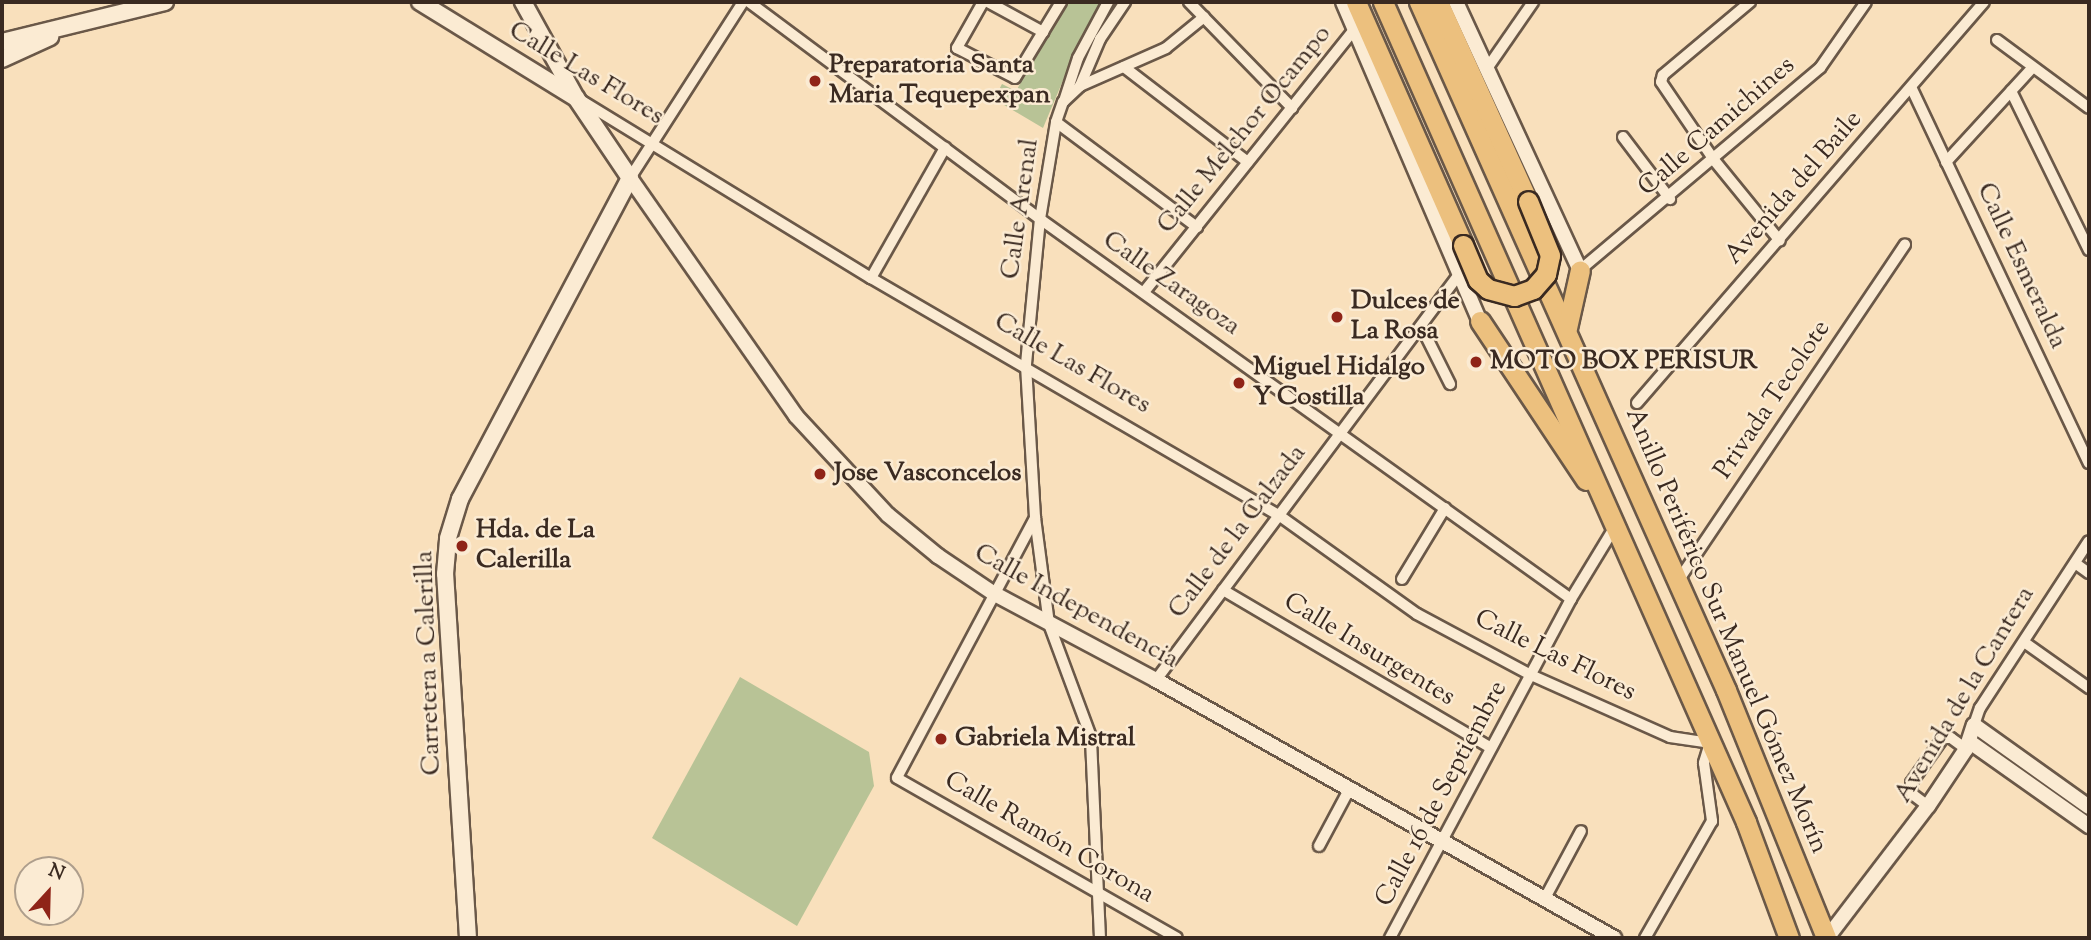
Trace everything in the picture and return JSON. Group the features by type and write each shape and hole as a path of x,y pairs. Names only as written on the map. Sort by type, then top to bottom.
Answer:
{"highway":[{"path":"1356,2 1478,280 1488,289 1514,296 1532,289 1546,274 1550,255 1438,2"},
{"path":"1383,2 1746,822 1789,938"},
{"name":"Anillo Periférico Sur Manuel Gómez Morín","path":"1419,2 1678,581 1826,938"},
{"path":"1567,328 1580,271"},
{"path":"1480,321 1616,525"}],"main road":[{"path":"2,42 64,29 165,2"},
{"name":"Calle Las Flores","path":"420,2 576,98"},
{"name":"Calle Independencia","path":"523,2 576,98 630,178"},
{"path":"2,59 64,29"},
{"name":"Carretera a Calerilla","path":"468,938 445,573 448,538 460,499 630,178"}],"street":[{"path":"630,178 743,2"},
{"name":"Calle Zaragoza","path":"749,2 1040,219 1571,599"},
{"path":"1043,32 986,2 957,48 1010,77 1018,75 1061,2"},
{"path":"1063,102 1078,58 1108,2"},
{"name":"Calle Arenal","path":"1100,938 1091,737 1049,624 1035,517 1026,364 1040,219 1056,122 1063,102 1080,86 1100,39 1125,2"},
{"path":"1189,2 1292,107"},
{"path":"1343,2 1457,277 1480,321"},
{"path":"1456,2 1580,271"},
{"path":"1486,70 1533,2"},
{"path":"1750,2 1661,78 1714,160 1780,241"},
{"name":"Calle Camichines","path":"1580,271 1670,199 1820,68 1866,2"},
{"name":"Avenida del Baile","path":"1637,403 1780,241 1984,2"},
{"path":"1080,86 1166,48 1204,17"},
{"name":"Calle Melchor Ocampo","path":"1144,292 1355,29"},
{"path":"1997,40 2089,108"},
{"path":"1124,67 1248,162"},
{"path":"1946,162 2032,68"},
{"name":"Calle Esmeralda","path":"1911,87 2089,463"},
{"path":"2011,92 2089,250"},
{"name":"Calle Las Flores","path":"576,98 871,278 1026,364 1280,516 1417,614 1531,676 1670,737 1710,743"},
{"path":"1056,122 1197,226"},
{"path":"1623,137 1670,199"},
{"path":"871,278 945,148"},
{"name":"Calle Independencia","path":"630,178 796,416 888,515 993,593 1156,680 1614,938"},
{"name":"Privada Tecolote","path":"1678,581 1905,244"},
{"name":"Calle de la Calzada","path":"1156,680 1457,277"},
{"path":"1421,326 1450,384"},
{"path":"1402,579 1446,508"},
{"path":"993,593 1035,517"},
{"name":"Calle 16 de Septiembre","path":"1390,938 1571,599 1616,525"},
{"name":"Avenida de la Cantera","path":"1826,938 1928,806 1968,745 1980,708 2089,541"},
{"path":"2076,563 2089,573"},
{"name":"Calle Insurgentes","path":"1223,590 1491,748"},
{"name":"Calle Ramón Corona","path":"993,593 897,778 1178,938"},
{"path":"2024,642 2089,688"},
{"path":"1974,725 2089,807"},
{"path":"1928,806 1912,794 1911,783 1943,738 1951,738 1968,745 2089,827"},
{"path":"1645,938 1712,821 1704,763 1710,743"},
{"path":"1319,846 1350,788"},
{"path":"1545,900 1581,831"}],"green space":[{"path":"1067,2 1102,2 1080,40 1043,128 994,99 1002,84 1016,91"},
{"path":"740,677 869,752 874,786 797,926 652,838"}],"place":[{"name":"Preparatoria Santa Maria Tequepexpan","path":"815,81"},
{"name":"Dulces de La Rosa","path":"1337,317"},
{"name":"MOTO BOX PERISUR","path":"1476,362"},
{"name":"Miguel Hidalgo Y Costilla","path":"1239,383"},
{"name":"Jose Vasconcelos","path":"820,474"},
{"name":"Hda. de La Calerilla","path":"462,546"},
{"name":"Gabriela Mistral","path":"941,739"}]}
